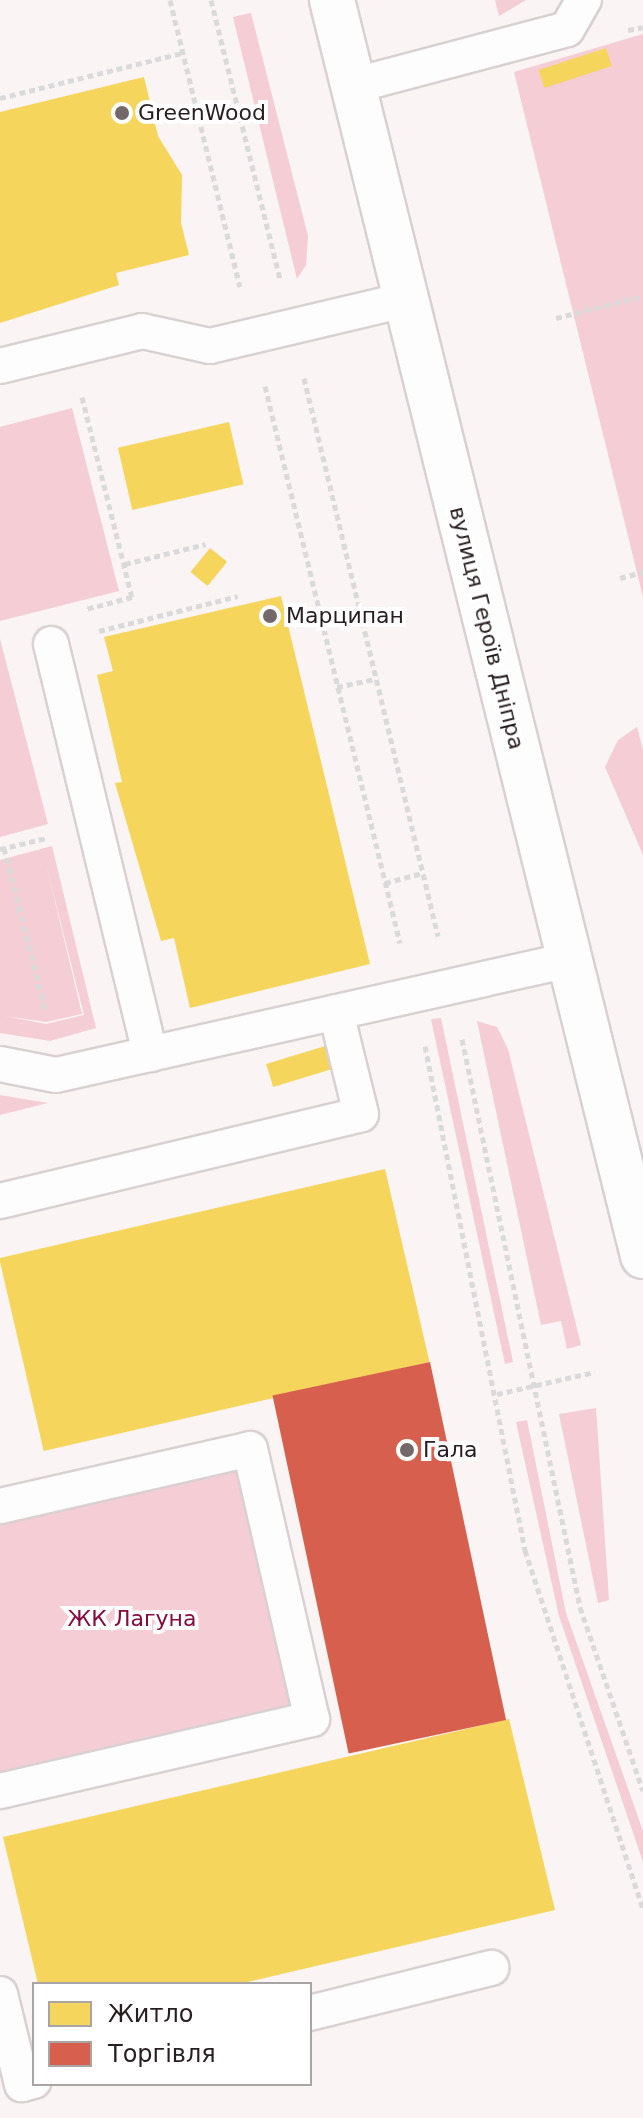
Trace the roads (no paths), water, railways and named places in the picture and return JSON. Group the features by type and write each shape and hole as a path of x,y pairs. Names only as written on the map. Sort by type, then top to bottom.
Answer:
{"main road":[{"name":"вулиця Героїв Дніпра","path":"332,0 643,1256"}],"lane":[{"path":"352,86 567,29 584,0"},
{"path":"0,366 142,331 210,346 405,300"},
{"path":"51,644 150,1054"},
{"path":"0,1064 56,1075 569,960"},
{"path":"0,1201 361,1114 336,1012"},
{"path":"0,1506 250,1449 312,1719 0,1791"},
{"path":"312,2013 491,1968"},
{"path":"0,1994 22,2084 32,2082"}],"place":[{"name":"GreenWood","path":"122,113"},
{"name":"Марципан","path":"270,616"},
{"name":"Гала","path":"407,1450"}],"park label":[{"name":"ЖК Лагуна","path":"132,1619"}]}
